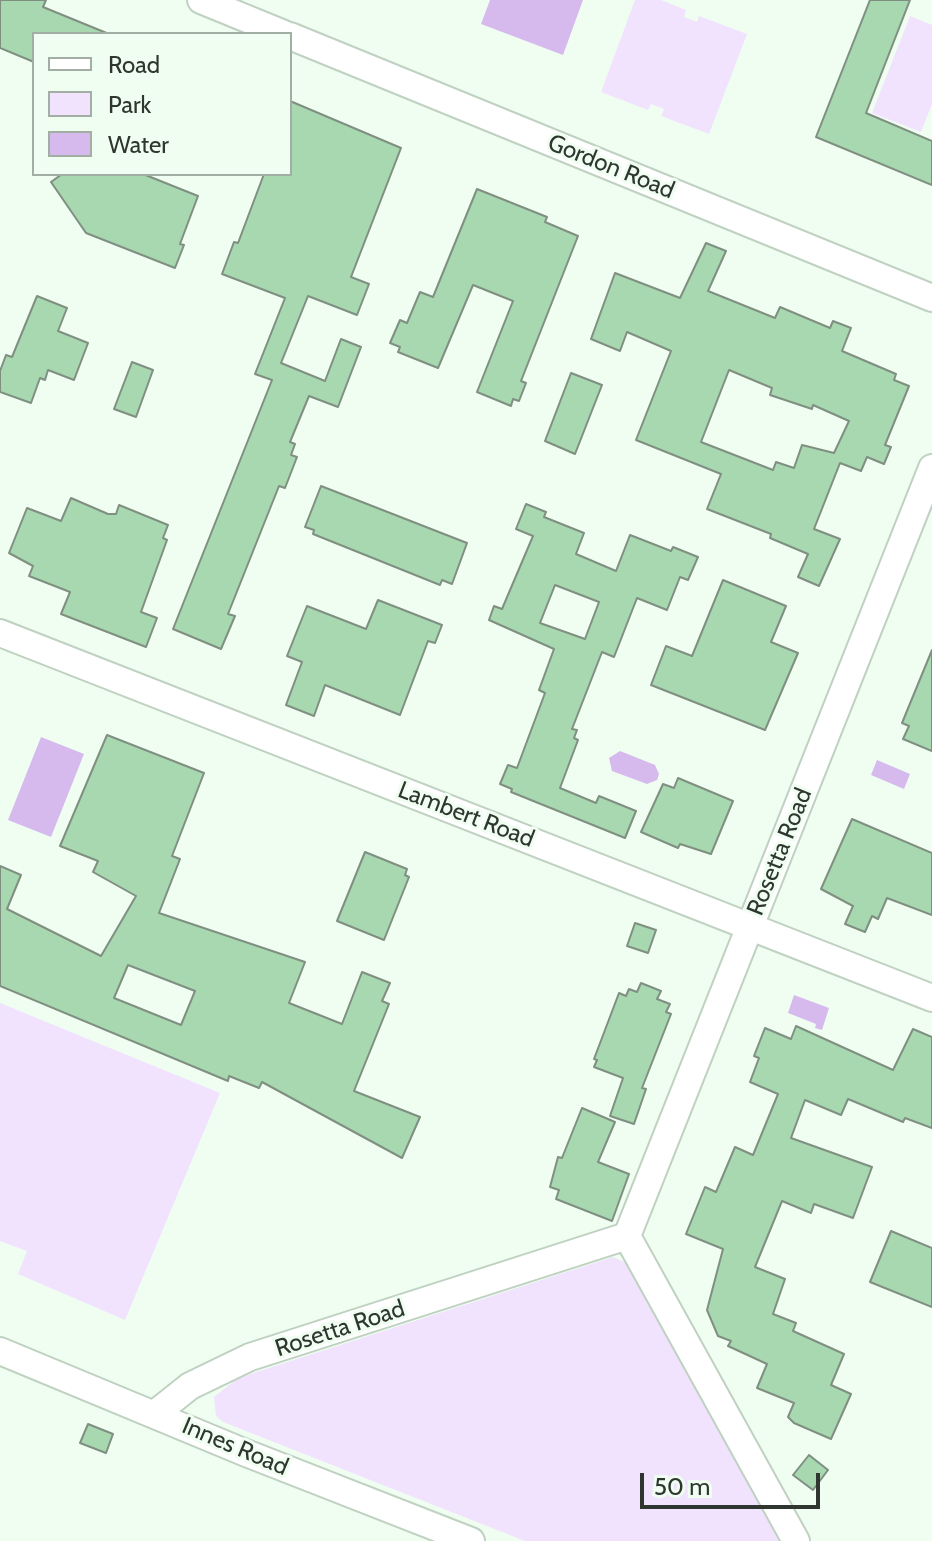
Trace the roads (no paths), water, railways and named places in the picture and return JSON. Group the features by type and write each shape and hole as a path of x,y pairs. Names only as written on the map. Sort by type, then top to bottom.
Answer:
{"street":[{"path":"201,0 279,32"},
{"name":"Gordon Road","path":"292,37 932,298"},
{"name":"Rosetta Road","path":"156,1413 190,1386 250,1357 627,1236 932,468"},
{"name":"Lambert Road","path":"0,633 932,998"},
{"path":"627,1236 796,1541"},
{"name":"Innes Road","path":"0,1351 156,1413 246,1453 471,1541"}],"water":[{"path":"490,0 583,0 563,55 481,24"},
{"path":"41,737 84,754 51,837 8,820"},
{"path":"620,751 655,765 659,774 657,780 647,784 612,771 609,758"},
{"path":"877,760 910,774 904,789 871,775"},
{"path":"794,995 829,1008 822,1030 815,1028 816,1024 788,1013"}]}
